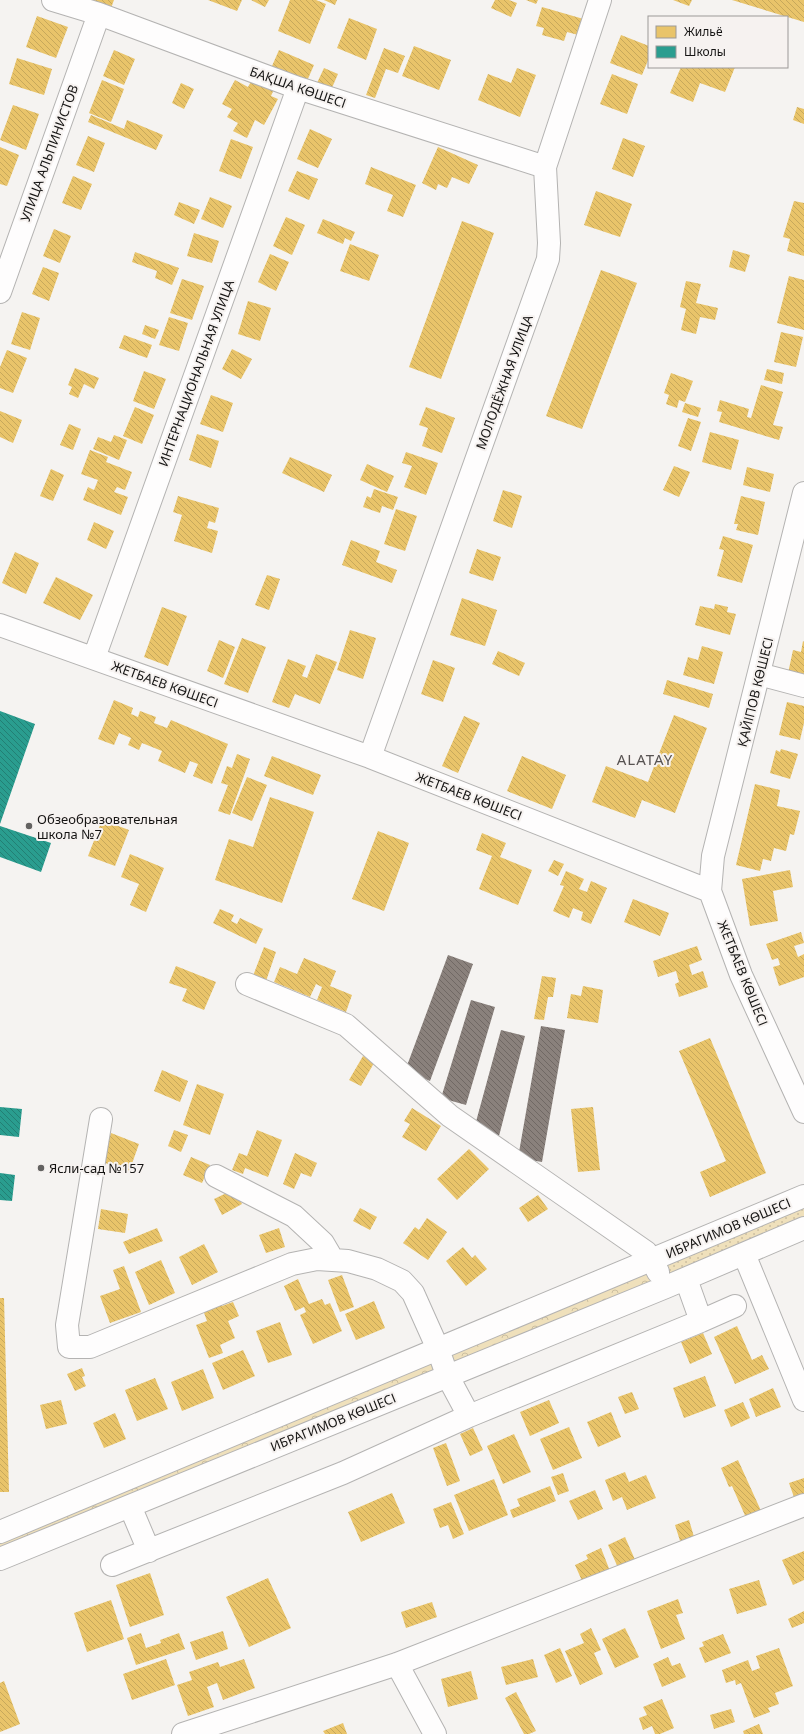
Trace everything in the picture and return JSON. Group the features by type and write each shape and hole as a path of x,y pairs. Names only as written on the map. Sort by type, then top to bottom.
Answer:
{"street":[{"name":"БАҚША КӨШЕСІ","path":"53,0 99,14 298,88 545,167"},
{"name":"МОЛОДЁЖНАЯ УЛИЦА","path":"370,757 548,259 549,243 545,167 600,0"},
{"name":"УЛИЦА АЛЬПИНИСТОВ","path":"0,292 99,14"},
{"name":"ИНТЕРНАЦИОНАЛЬНАЯ УЛИЦА","path":"94,658 298,88"},
{"name":"ҚАЙІПОВ КӨШЕСІ","path":"710,891 713,856 760,674 804,493"},
{"name":"ЖЕТБАЕВ КӨШЕСІ","path":"0,625 370,757 710,891 741,975 804,1112"},
{"path":"760,674 804,686"},
{"path":"247,984 346,1024 450,1116 646,1252 652,1260"},
{"path":"101,1118 66,1325 69,1347 90,1347 292,1264 317,1259 348,1261 377,1269 402,1281 413,1293 438,1349 447,1375 469,1416"},
{"path":"216,1176 294,1216 323,1243 332,1260"},
{"name":"ИБРАГИМОВ КӨШЕСІ","path":"0,1532 804,1196"},
{"name":"ИБРАГИМОВ КӨШЕСІ","path":"0,1559 447,1375 666,1287 804,1228"},
{"path":"744,1254 804,1400"},
{"name":"ИБРАГИМОВ КӨШЕСІ","path":"652,1260 666,1287"},
{"path":"686,1278 701,1321"},
{"path":"112,1565 343,1473 469,1416 735,1306"},
{"path":"183,1734 397,1664 804,1505"},
{"path":"130,1506 149,1551"},
{"path":"397,1664 435,1734"}],"green space":[{"path":"804,1202 804,1226 667,1283 658,1263"},
{"path":"653,1265 662,1286 0,1557 0,1534"}],"building: Жильё":[{"path":"90,0 114,0 111,8"},
{"path":"208,0 242,0 237,11"},
{"path":"251,0 269,0 265,7"},
{"path":"290,0 316,0 326,4 310,44 278,31"},
{"path":"324,0 337,0 335,5"},
{"path":"495,0 509,0 517,3 511,17 491,8"},
{"path":"526,0 538,0 536,4"},
{"path":"673,0 692,0 689,6"},
{"path":"732,0 804,0 804,22"},
{"path":"542,7 587,20 582,36 567,32 564,41 542,35 544,28 536,26"},
{"path":"37,16 68,27 56,58 26,47"},
{"path":"349,18 377,29 366,60 337,48"},
{"path":"621,35 648,46 648,60 642,75 610,63"},
{"path":"414,46 451,60 439,90 402,76"},
{"path":"384,48 405,56 398,73 386,69 375,98 366,95"},
{"path":"114,50 135,59 124,85 103,76"},
{"path":"279,50 314,65 307,81 272,66"},
{"path":"17,58 52,69 44,95 9,84"},
{"path":"324,68 338,74 331,90 317,83"},
{"path":"517,68 536,75 520,117 478,100 488,74 511,83"},
{"path":"681,68 735,68 725,92 700,83 693,102 670,93"},
{"path":"612,74 638,84 627,114 600,104"},
{"path":"254,76 275,87 271,96 278,99 264,125 255,120 247,138 233,131 238,123 227,117 232,109 222,104 235,80 248,87"},
{"path":"102,80 124,89 111,122 89,113"},
{"path":"181,83 194,89 184,109 172,103"},
{"path":"13,105 39,114 26,150 0,140"},
{"path":"797,107 804,109 804,124 793,120"},
{"path":"91,115 124,129 127,120 163,135 156,150 88,122"},
{"path":"310,129 332,139 318,168 297,159"},
{"path":"88,136 105,143 94,172 76,165"},
{"path":"623,138 645,146 633,177 612,169"},
{"path":"231,139 253,147 241,179 219,171"},
{"path":"0,147 19,155 7,186 0,184"},
{"path":"438,147 478,165 469,184 452,177 447,188 438,184 436,190 422,183"},
{"path":"371,167 416,185 403,217 387,211 393,195 365,184"},
{"path":"297,171 318,179 309,200 288,191"},
{"path":"73,176 92,184 81,210 62,203"},
{"path":"596,191 632,204 620,237 584,225"},
{"path":"210,197 232,206 223,228 201,219"},
{"path":"794,201 804,203 804,256 787,251 790,239 783,237"},
{"path":"179,202 200,210 194,224 174,215"},
{"path":"286,217 305,225 292,255 273,246"},
{"path":"323,219 355,232 351,241 345,238 343,244 317,233"},
{"path":"462,221 494,233 441,379 409,367"},
{"path":"54,229 71,236 60,263 43,256"},
{"path":"194,233 219,241 212,263 187,256"},
{"path":"350,244 379,255 369,281 340,271"},
{"path":"733,250 750,255 745,272 729,267"},
{"path":"135,252 179,268 172,285 155,278 157,271 132,262"},
{"path":"270,254 289,262 276,291 258,282"},
{"path":"43,267 59,273 49,301 32,294"},
{"path":"601,270 637,283 582,429 546,416"},
{"path":"789,276 804,280 804,330 777,323"},
{"path":"182,279 204,286 192,320 170,313"},
{"path":"686,281 701,284 696,303 718,308 715,320 700,317 696,334 681,330 686,309 680,307"},
{"path":"248,301 271,308 260,341 238,334"},
{"path":"22,312 40,318 30,350 11,344"},
{"path":"169,317 188,323 179,351 159,345"},
{"path":"145,325 159,330 155,339 142,334"},
{"path":"781,332 803,337 796,367 774,362"},
{"path":"124,335 152,345 147,358 119,348"},
{"path":"232,349 252,359 241,379 222,369"},
{"path":"7,350 27,358 13,393 0,388 0,367"},
{"path":"75,368 99,378 94,389 84,384 78,398 69,394 72,387 68,385"},
{"path":"767,369 784,373 782,384 764,380"},
{"path":"144,371 166,379 154,409 133,401"},
{"path":"671,373 693,381 685,402 679,400 677,408 666,404 669,395 664,393"},
{"path":"761,385 783,392 773,425 783,427 779,440 719,422 722,412 717,411 720,400 749,409 747,417 751,418"},
{"path":"211,395 233,403 223,432 200,424"},
{"path":"685,403 701,408 698,417 682,412"},
{"path":"135,407 154,415 142,444 123,436"},
{"path":"426,407 455,418 442,453 422,446 428,428 419,425"},
{"path":"0,411 22,420 13,443 0,437"},
{"path":"688,418 701,422 691,451 678,446"},
{"path":"69,424 81,429 73,450 60,445"},
{"path":"710,432 739,440 731,470 702,462"},
{"path":"197,434 219,441 211,468 189,460"},
{"path":"114,435 127,440 119,460 93,449 98,437 111,442"},
{"path":"90,450 108,457 106,462 132,472 125,490 117,487 114,492 128,497 121,515 83,500 88,487 94,490 98,480 81,474"},
{"path":"406,452 438,463 426,495 404,487 412,466 402,463"},
{"path":"290,457 332,475 324,492 282,473"},
{"path":"367,464 394,476 387,492 360,480"},
{"path":"674,466 690,472 679,497 663,490"},
{"path":"747,467 774,474 770,492 743,485"},
{"path":"51,469 64,475 53,501 40,496"},
{"path":"374,489 398,497 393,510 382,506 380,513 363,507 367,496 371,498"},
{"path":"503,490 522,496 512,528 493,521"},
{"path":"178,496 219,508 215,523 209,521 207,528 218,531 212,553 174,541 182,515 173,512"},
{"path":"741,496 765,502 758,535 736,530 738,524 734,524"},
{"path":"396,509 417,516 405,551 384,544"},
{"path":"94,522 114,531 106,549 87,540"},
{"path":"723,536 753,545 742,583 717,576 724,550 719,549"},
{"path":"351,540 380,551 376,562 397,570 392,583 342,565"},
{"path":"477,549 501,557 493,581 469,573"},
{"path":"15,552 39,563 26,594 2,583"},
{"path":"267,575 280,579 269,610 255,605"},
{"path":"56,577 93,595 80,620 43,603"},
{"path":"462,598 497,610 485,646 450,635"},
{"path":"715,604 728,607 727,612 736,614 730,635 695,625 700,606 714,609"},
{"path":"162,607 187,616 168,666 144,657"},
{"path":"350,630 376,638 363,679 337,670"},
{"path":"242,638 266,647 248,693 224,684"},
{"path":"219,640 235,647 223,678 207,671"},
{"path":"803,641 804,681 787,678 793,650 801,652"},
{"path":"702,646 723,652 714,684 683,675 688,657 698,660"},
{"path":"498,651 525,663 519,676 492,664"},
{"path":"316,654 337,662 320,704 295,694 289,708 272,702 288,659 306,666 302,676 307,678"},
{"path":"433,660 455,668 443,702 421,694"},
{"path":"667,680 713,694 709,708 663,694"},
{"path":"114,700 133,708 131,714 138,717 140,711 156,717 154,723 167,728 171,720 228,744 212,784 193,776 198,764 190,761 185,773 158,761 162,751 142,743 139,750 128,745 131,738 119,733 114,745 98,739"},
{"path":"787,702 804,706 804,723 800,740 779,735"},
{"path":"674,715 707,728 675,813 642,800 635,818 592,802 606,766 648,782"},
{"path":"464,716 480,723 458,773 442,766"},
{"path":"781,749 798,754 790,779 770,773 776,750 780,752"},
{"path":"237,754 250,759 230,815 218,811 228,785 221,783 227,766 232,768"},
{"path":"272,756 321,775 313,795 264,776"},
{"path":"522,756 566,775 552,809 507,791"},
{"path":"247,777 267,785 252,821 232,813"},
{"path":"755,784 780,790 777,806 800,811 794,835 790,834 786,851 774,848 771,861 763,859 760,871 736,865"},
{"path":"270,797 314,812 282,903 215,880 229,839 253,847"},
{"path":"102,820 129,830 115,866 88,856"},
{"path":"378,831 409,843 384,911 352,899"},
{"path":"482,833 506,843 500,857 532,870 518,905 479,889 492,856 476,850"},
{"path":"130,854 164,868 146,912 130,905 139,884 121,877"},
{"path":"554,860 564,864 558,876 548,871"},
{"path":"790,870 793,887 773,891 778,921 750,926 742,879"},
{"path":"566,871 584,879 579,889 587,892 591,881 607,888 591,924 581,920 583,912 573,908 569,918 553,911 564,886 560,885"},
{"path":"633,899 669,913 660,936 624,922"},
{"path":"220,909 234,915 231,921 237,924 240,918 263,929 256,944 213,923"},
{"path":"801,932 804,943 794,946 798,957 804,954 804,977 779,986 773,967 780,965 778,958 772,960 766,944"},
{"path":"697,946 702,960 689,965 692,975 703,971 708,987 679,997 675,984 679,982 676,971 658,977 653,961"},
{"path":"264,947 276,952 266,981 253,976"},
{"path":"304,958 336,971 330,986 352,995 346,1012 317,1000 322,987 316,984 310,997 274,982 280,967 297,974"},
{"path":"176,966 216,982 204,1010 182,1001 187,989 169,983"},
{"path":"542,976 556,978 553,997 548,997 544,1020 534,1019"},
{"path":"583,986 603,990 598,1023 567,1018 571,994 581,996"},
{"path":"710,1038 766,1173 710,1197 700,1172 726,1161 679,1051"},
{"path":"363,1056 374,1063 361,1086 349,1080"},
{"path":"162,1070 188,1081 180,1102 154,1091"},
{"path":"197,1084 224,1094 210,1135 183,1125"},
{"path":"593,1107 600,1170 578,1172 571,1109"},
{"path":"412,1108 441,1126 426,1151 402,1137 410,1124 404,1121"},
{"path":"174,1130 188,1135 181,1152 168,1146"},
{"path":"257,1130 282,1140 268,1177 245,1168 243,1174 232,1170 239,1153 247,1156"},
{"path":"111,1133 139,1144 129,1172 100,1161"},
{"path":"469,1149 489,1169 457,1200 437,1179"},
{"path":"295,1153 317,1163 311,1177 301,1173 294,1189 283,1184"},
{"path":"191,1157 210,1165 202,1183 183,1175"},
{"path":"235,1189 242,1204 222,1215 214,1199"},
{"path":"538,1195 548,1209 528,1222 519,1208"},
{"path":"360,1208 377,1217 370,1230 353,1221"},
{"path":"101,1209 128,1214 125,1233 98,1229"},
{"path":"427,1218 447,1232 428,1260 403,1243 415,1227 419,1230"},
{"path":"157,1228 163,1241 129,1254 123,1242"},
{"path":"279,1228 285,1247 266,1253 259,1235"},
{"path":"204,1244 218,1272 192,1285 179,1257"},
{"path":"463,1247 472,1258 475,1255 487,1269 466,1286 446,1261"},
{"path":"161,1260 175,1293 149,1305 135,1272"},
{"path":"124,1266 141,1312 110,1323 100,1296 120,1289 113,1270"},
{"path":"342,1275 354,1307 340,1312 328,1280"},
{"path":"298,1279 309,1304 322,1299 325,1305 330,1303 342,1331 313,1344 300,1315 306,1312 304,1307 295,1311 284,1286"},
{"path":"0,1298 4,1298 9,1492 0,1492"},
{"path":"374,1301 385,1328 356,1340 345,1314"},
{"path":"221,1302 222,1306 233,1302 239,1316 228,1321 235,1338 220,1345 223,1353 209,1358 196,1325 207,1321 203,1310"},
{"path":"280,1322 292,1355 268,1363 256,1331"},
{"path":"737,1326 752,1360 762,1355 769,1369 735,1384 714,1337"},
{"path":"703,1333 712,1354 690,1364 681,1342"},
{"path":"243,1350 255,1376 223,1390 212,1363"},
{"path":"82,1368 85,1376 82,1377 86,1386 75,1391 67,1374"},
{"path":"203,1369 214,1398 182,1411 171,1382"},
{"path":"705,1376 716,1406 684,1418 673,1388"},
{"path":"155,1378 168,1409 137,1421 125,1390"},
{"path":"773,1388 781,1407 756,1417 749,1399"},
{"path":"632,1392 639,1409 625,1414 618,1397"},
{"path":"61,1400 67,1424 46,1429 40,1405"},
{"path":"549,1400 559,1423 530,1436 520,1412"},
{"path":"743,1402 750,1418 731,1427 724,1410"},
{"path":"611,1412 621,1437 598,1447 587,1422"},
{"path":"115,1413 126,1439 104,1448 93,1423"},
{"path":"569,1427 582,1458 553,1470 540,1439"},
{"path":"473,1428 483,1450 470,1456 460,1434"},
{"path":"514,1434 531,1472 503,1484 487,1446"},
{"path":"446,1443 460,1481 447,1486 433,1448"},
{"path":"738,1460 762,1513 747,1520 732,1486 729,1487 721,1468"},
{"path":"625,1472 629,1482 646,1475 656,1498 627,1510 622,1497 613,1501 605,1480"},
{"path":"563,1473 569,1491 558,1495 551,1477"},
{"path":"804,1478 804,1497 795,1500 789,1483"},
{"path":"494,1479 508,1515 469,1531 454,1495"},
{"path":"550,1486 556,1501 513,1518 510,1510 520,1506 517,1499"},
{"path":"595,1490 603,1509 578,1520 569,1501"},
{"path":"392,1493 405,1523 361,1542 348,1512"},
{"path":"451,1502 464,1534 453,1539 448,1525 440,1528 433,1509"},
{"path":"689,1520 695,1540 681,1544 675,1525"},
{"path":"625,1537 636,1562 619,1570 608,1545"},
{"path":"601,1548 610,1571 583,1583 575,1565 588,1559 586,1555"},
{"path":"804,1551 804,1580 793,1585 782,1560"},
{"path":"150,1573 164,1615 130,1627 116,1585"},
{"path":"268,1578 291,1628 249,1647 226,1597"},
{"path":"759,1580 767,1605 737,1614 729,1589"},
{"path":"678,1599 683,1613 676,1615 685,1639 661,1649 647,1611"},
{"path":"111,1600 124,1639 87,1652 74,1613"},
{"path":"432,1602 437,1617 406,1628 401,1612"},
{"path":"804,1611 804,1623 792,1628 788,1619"},
{"path":"591,1628 601,1650 594,1653 603,1674 580,1685 565,1651 584,1643 580,1634"},
{"path":"625,1628 639,1657 615,1668 602,1639"},
{"path":"223,1631 228,1649 196,1660 190,1642"},
{"path":"141,1633 146,1648 161,1643 160,1640 179,1633 185,1649 136,1665 127,1638"},
{"path":"723,1634 731,1653 705,1663 699,1648 704,1646 702,1642"},
{"path":"560,1648 572,1676 556,1683 544,1655"},
{"path":"779,1648 793,1686 775,1693 779,1704 768,1708 770,1712 754,1718 741,1683 736,1685 735,1680 726,1683 722,1670 748,1660 752,1671 760,1668 756,1656"},
{"path":"668,1657 672,1666 680,1663 686,1677 662,1687 653,1664"},
{"path":"166,1659 175,1685 132,1700 123,1674"},
{"path":"244,1659 255,1688 223,1700 217,1683 207,1687 214,1707 188,1716 177,1685 192,1680 189,1672 218,1662 220,1667"},
{"path":"533,1659 538,1677 506,1685 501,1667"},
{"path":"471,1671 478,1699 448,1707 441,1679"},
{"path":"4,1681 20,1724 0,1732 0,1683"},
{"path":"516,1692 536,1731 529,1734 524,1734 505,1698"},
{"path":"662,1699 674,1728 660,1734 655,1734 652,1726 643,1730 639,1718 647,1715 643,1707"},
{"path":"731,1709 735,1722 714,1729 710,1715"},
{"path":"343,1723 347,1734 325,1734 323,1731"},
{"path":"759,1724 763,1734 744,1734 743,1731"}],"building: Школы":[{"path":"0,711 35,724 0,824"},
{"path":"0,826 51,843 41,872 0,857"},
{"path":"0,1107 22,1109 19,1137 0,1135"},
{"path":"0,1173 15,1175 12,1201 0,1200"}],"building: Промзона":[{"path":"448,955 473,964 430,1081 405,1071"},
{"path":"471,1000 495,1007 466,1105 441,1098"},
{"path":"541,1026 565,1030 542,1162 518,1158"},
{"path":"501,1030 525,1036 499,1136 474,1129"}],"place":[{"name":"Обзеобразовательная школа №7","path":"29,826"},
{"name":"Ясли-сад №157","path":"41,1168"}],"district":[{"name":"ALATAY","path":"645,760"}]}
